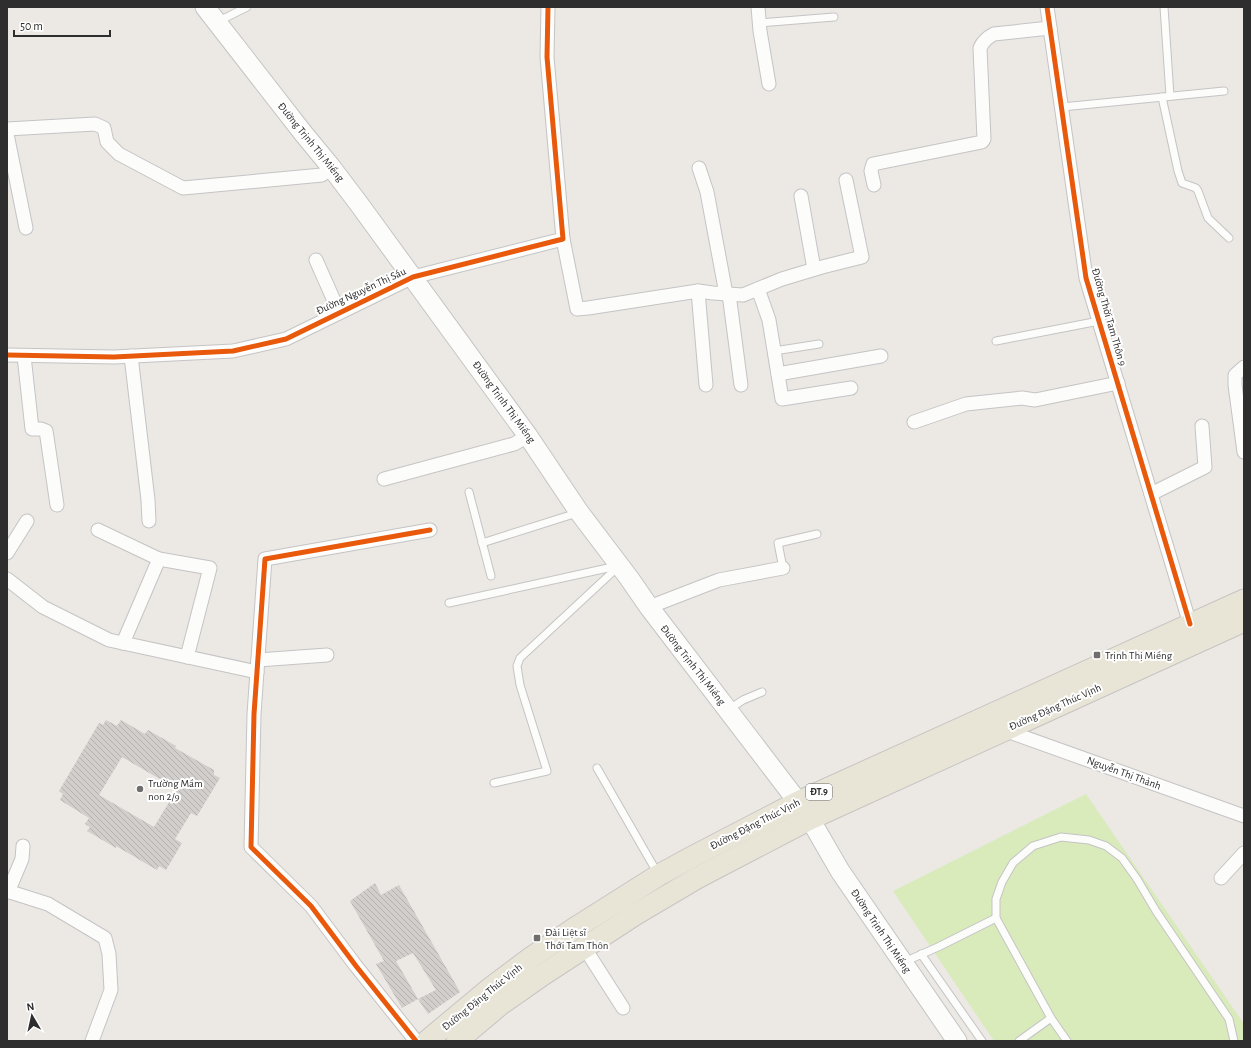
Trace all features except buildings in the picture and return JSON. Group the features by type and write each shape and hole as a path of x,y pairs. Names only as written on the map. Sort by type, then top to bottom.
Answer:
{"main road":[{"name":"Đường Trịnh Thị Miếng","path":"205,7 331,167 528,436 579,512 649,607 798,802"},
{"name":"Đường Đặng Thúc Vịnh","path":"427,1041 488,990 532,957 659,875 692,857 798,802 1244,600"},
{"name":"Đường Đặng Thúc Vịnh","path":"457,1041 501,1004 544,974 636,914 697,878 810,819 1244,621"},
{"path":"798,802 810,819"},
{"name":"Đường Trịnh Thị Miếng","path":"810,819 840,871 957,1041"}],"street":[{"path":"548,7 548,57 564,239 577,309 698,290 743,295 782,279 862,257 846,180"},
{"path":"758,7 759,23 769,84"},
{"name":"Đường Thời Tam Thôn 9","path":"1047,7 1086,278 1190,624"},
{"path":"874,185 871,171 873,164 982,142 984,140 980,48 982,42 994,34 1050,28"},
{"path":"7,129 95,124 104,128 107,142 119,154 184,188 322,175 331,167"},
{"path":"7,134 26,228"},
{"path":"699,168 707,192 728,294 741,385"},
{"path":"801,196 814,269"},
{"path":"7,199 20,200"},
{"name":"Đường Nguyễn Thị Sáu","path":"7,355 114,357 234,351 286,339 413,277 564,239"},
{"path":"316,260 339,312"},
{"path":"758,289 769,320 782,399 851,388"},
{"path":"698,290 706,385"},
{"path":"24,356 32,429 41,429 46,431 48,437 57,505"},
{"path":"131,356 148,500 149,521"},
{"path":"778,374 880,356"},
{"path":"1244,367 1235,375 1244,452"},
{"path":"914,422 966,404 1022,398 1035,400 1118,383"},
{"path":"1151,494 1205,467 1202,426"},
{"path":"384,479 514,444 528,436"},
{"path":"7,553 27,521"},
{"path":"98,530 159,559 210,568 188,657"},
{"path":"416,1041 356,966 311,906 251,846 254,714 265,559 430,530"},
{"path":"122,643 159,559"},
{"path":"649,607 719,580 784,568"},
{"path":"7,579 43,607 109,640 188,657 257,666 327,655"},
{"name":"Nguyễn Thị Thảnh","path":"1004,730 1244,816"},
{"path":"23,846 22,859 8,891 48,904 105,938 109,954 110,990 92,1041"},
{"path":"1221,878 1244,853"},
{"path":"584,947 623,1008"}],"lane":[{"path":"217,22 247,7"},
{"path":"1164,7 1170,96"},
{"path":"759,23 834,16"},
{"path":"1062,107 1224,91"},
{"path":"1162,97 1182,184 1196,188 1208,218 1229,238"},
{"path":"996,341 1099,321"},
{"path":"774,351 819,344"},
{"path":"469,492 491,576"},
{"path":"482,543 579,512"},
{"path":"784,568 778,543 817,534"},
{"path":"449,603 620,566"},
{"path":"494,783 547,771 520,685 518,666 520,658 620,566"},
{"path":"728,710 744,700 762,692"},
{"path":"597,768 659,875"},
{"path":"1066,1041 1051,1018 996,918 996,899 1002,882 1013,862 1033,846 1061,837 1089,840 1106,846 1122,858 1229,1019 1234,1041"},
{"path":"902,962 938,948 996,918"},
{"path":"921,954 982,1041"},
{"path":"1019,1041 1051,1018"}],"green space":[{"path":"1086,794 1244,1024 1244,1041 994,1041 893,891"}],"cycle path":[{"path":"7,355 114,357 233,351 286,339 413,277 563,239 547,57 548,7"},
{"path":"1047,7 1086,278 1190,624"},
{"path":"416,1041 356,966 311,906 251,847 254,714 265,559 430,530"}],"place":[{"name":"Trịnh Thị Miếng","path":"1097,655"},
{"name":"Trường Mầm non 2/9","path":"140,789"},
{"name":"Đài Liệt sĩ Thới Tam Thôn","path":"537,938"}]}
